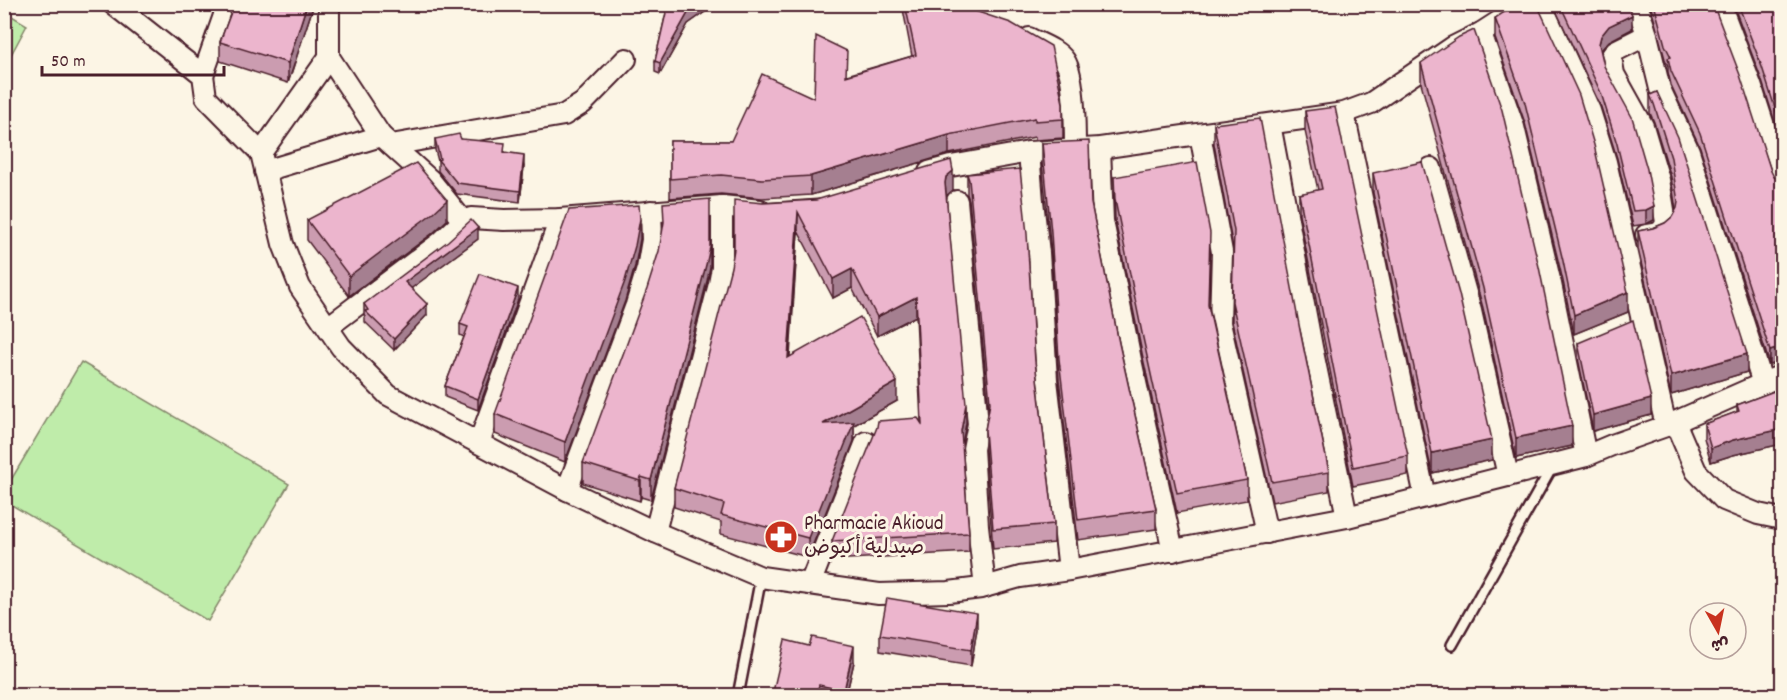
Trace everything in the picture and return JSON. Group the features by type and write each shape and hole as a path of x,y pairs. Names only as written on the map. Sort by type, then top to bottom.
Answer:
{"street":[{"path":"113,4 203,75"},
{"path":"228,4 203,75 206,97 263,162 283,244 300,287 341,347 388,395 567,490 655,532 761,576 879,594 949,592 1267,533 1347,517 1586,456 1612,444 1670,424 1782,375"},
{"path":"263,162 328,57 329,4"},
{"path":"916,176 951,166 1029,152 1100,148 1344,113 1371,103 1453,47 1481,33 1527,4"},
{"path":"1541,4 1590,111 1606,162 1642,319 1670,424 1696,471 1724,500 1758,514 1782,519"},
{"path":"1637,4 1647,34 1660,89 1689,151 1763,384"},
{"path":"1720,4 1751,85 1782,182"},
{"path":"1011,30 1050,49 1065,61 1071,81 1076,149"},
{"path":"1481,33 1514,127 1551,284 1586,456"},
{"path":"1624,239 1660,233 1665,228 1666,222 1659,180 1643,126 1614,75 1611,57 1615,51 1647,34"},
{"path":"328,57 386,141 430,180 462,221"},
{"path":"263,162 564,115 583,102 626,59"},
{"path":"1344,113 1425,496"},
{"path":"1270,124 1347,517"},
{"path":"1200,134 1222,252 1220,323 1267,533"},
{"path":"1100,148 1103,221 1173,551"},
{"path":"1029,152 1032,201 1039,253 1047,380 1069,570"},
{"path":"1431,168 1471,311 1508,476"},
{"path":"957,201 978,424 973,449 985,587"},
{"path":"328,327 441,242 462,221 471,218 560,219 722,206 762,210 782,209"},
{"path":"655,532 719,284 722,268 722,206"},
{"path":"567,490 636,305 652,240 651,211"},
{"path":"479,443 560,219"},
{"path":"1620,328 1642,319"},
{"path":"1565,351 1587,342"},
{"path":"810,584 866,442"}],"lane":[{"path":"1452,645 1553,465"},
{"path":"738,696 761,576"}],"green space":[{"path":"5,12 27,25 5,66"},
{"path":"81,362 289,484 208,621 5,501 5,490"}],"building":[{"path":"234,4 307,4 288,63 220,42"},
{"path":"668,4 700,4 688,13 660,63 655,61"},
{"path":"905,4 954,4 1011,23 1051,46 1063,103 1063,119 1035,121 1035,118 949,135 811,176 762,179 721,175 670,179 670,141 731,141 762,74 814,98 816,36 847,51 846,76 916,55"},
{"path":"1517,4 1537,4 1579,95 1594,145 1628,292 1574,315 1525,103 1495,18"},
{"path":"1560,4 1629,4 1632,15 1609,26 1601,36 1599,44 1604,66 1632,117 1647,169 1654,206 1646,210 1633,211 1617,144 1601,93"},
{"path":"1654,4 1713,4 1740,75 1771,171 1774,177 1782,179 1782,347 1770,351 1700,133 1671,71 1668,58 1671,57 1665,45"},
{"path":"1738,4 1782,4 1782,130 1762,67"},
{"path":"1474,30 1502,110 1539,267 1572,426 1516,438 1483,288 1421,63 1459,37"},
{"path":"1657,92 1678,137 1747,354 1671,376 1638,231 1665,223 1672,217 1678,202 1671,158 1650,95"},
{"path":"1335,107 1408,456 1353,467 1299,194 1322,189 1305,111"},
{"path":"1260,118 1329,472 1272,482 1232,302 1234,231 1214,124"},
{"path":"459,134 461,139 505,143 504,152 524,155 520,191 457,183 438,160 440,159 435,139"},
{"path":"1089,141 1091,203 1156,509 1078,520 1059,359 1051,232 1042,143"},
{"path":"951,160 953,171 946,177 945,183 966,404 961,431 969,533 832,541 878,421 918,418 922,424 916,297 877,317 852,269 833,279 798,212 788,358 860,317 897,382 823,424 854,422 808,538 721,515 724,504 674,488 731,267 734,249 734,200 763,203 816,200"},
{"path":"1197,162 1210,233 1208,305 1247,480 1177,493 1115,200 1114,177"},
{"path":"1422,162 1459,294 1492,440 1432,453 1373,173"},
{"path":"416,163 447,200 349,276 307,220"},
{"path":"1020,169 1027,234 1035,361 1054,524 993,529 985,430 990,403 967,174"},
{"path":"710,199 710,247 651,480 641,477 640,481 583,463 659,251 664,222 663,203"},
{"path":"639,205 640,219 625,281 565,442 495,414 569,210"},
{"path":"471,220 478,228 405,282 427,304 394,339 365,311 368,310 364,304 448,241"},
{"path":"480,274 518,288 478,399 445,386 468,327 460,324"},
{"path":"1633,320 1651,399 1593,415 1578,343"},
{"path":"1782,388 1782,429 1733,440 1711,448 1704,424 1739,411 1737,405"},
{"path":"887,598 977,613 971,650 880,635"},
{"path":"812,637 854,646 844,691 819,685 816,696 772,696 785,640 809,646"}],"place":[{"name":"Pharmacie Akioud صيدلية أكيوض","path":"781,537"}]}
